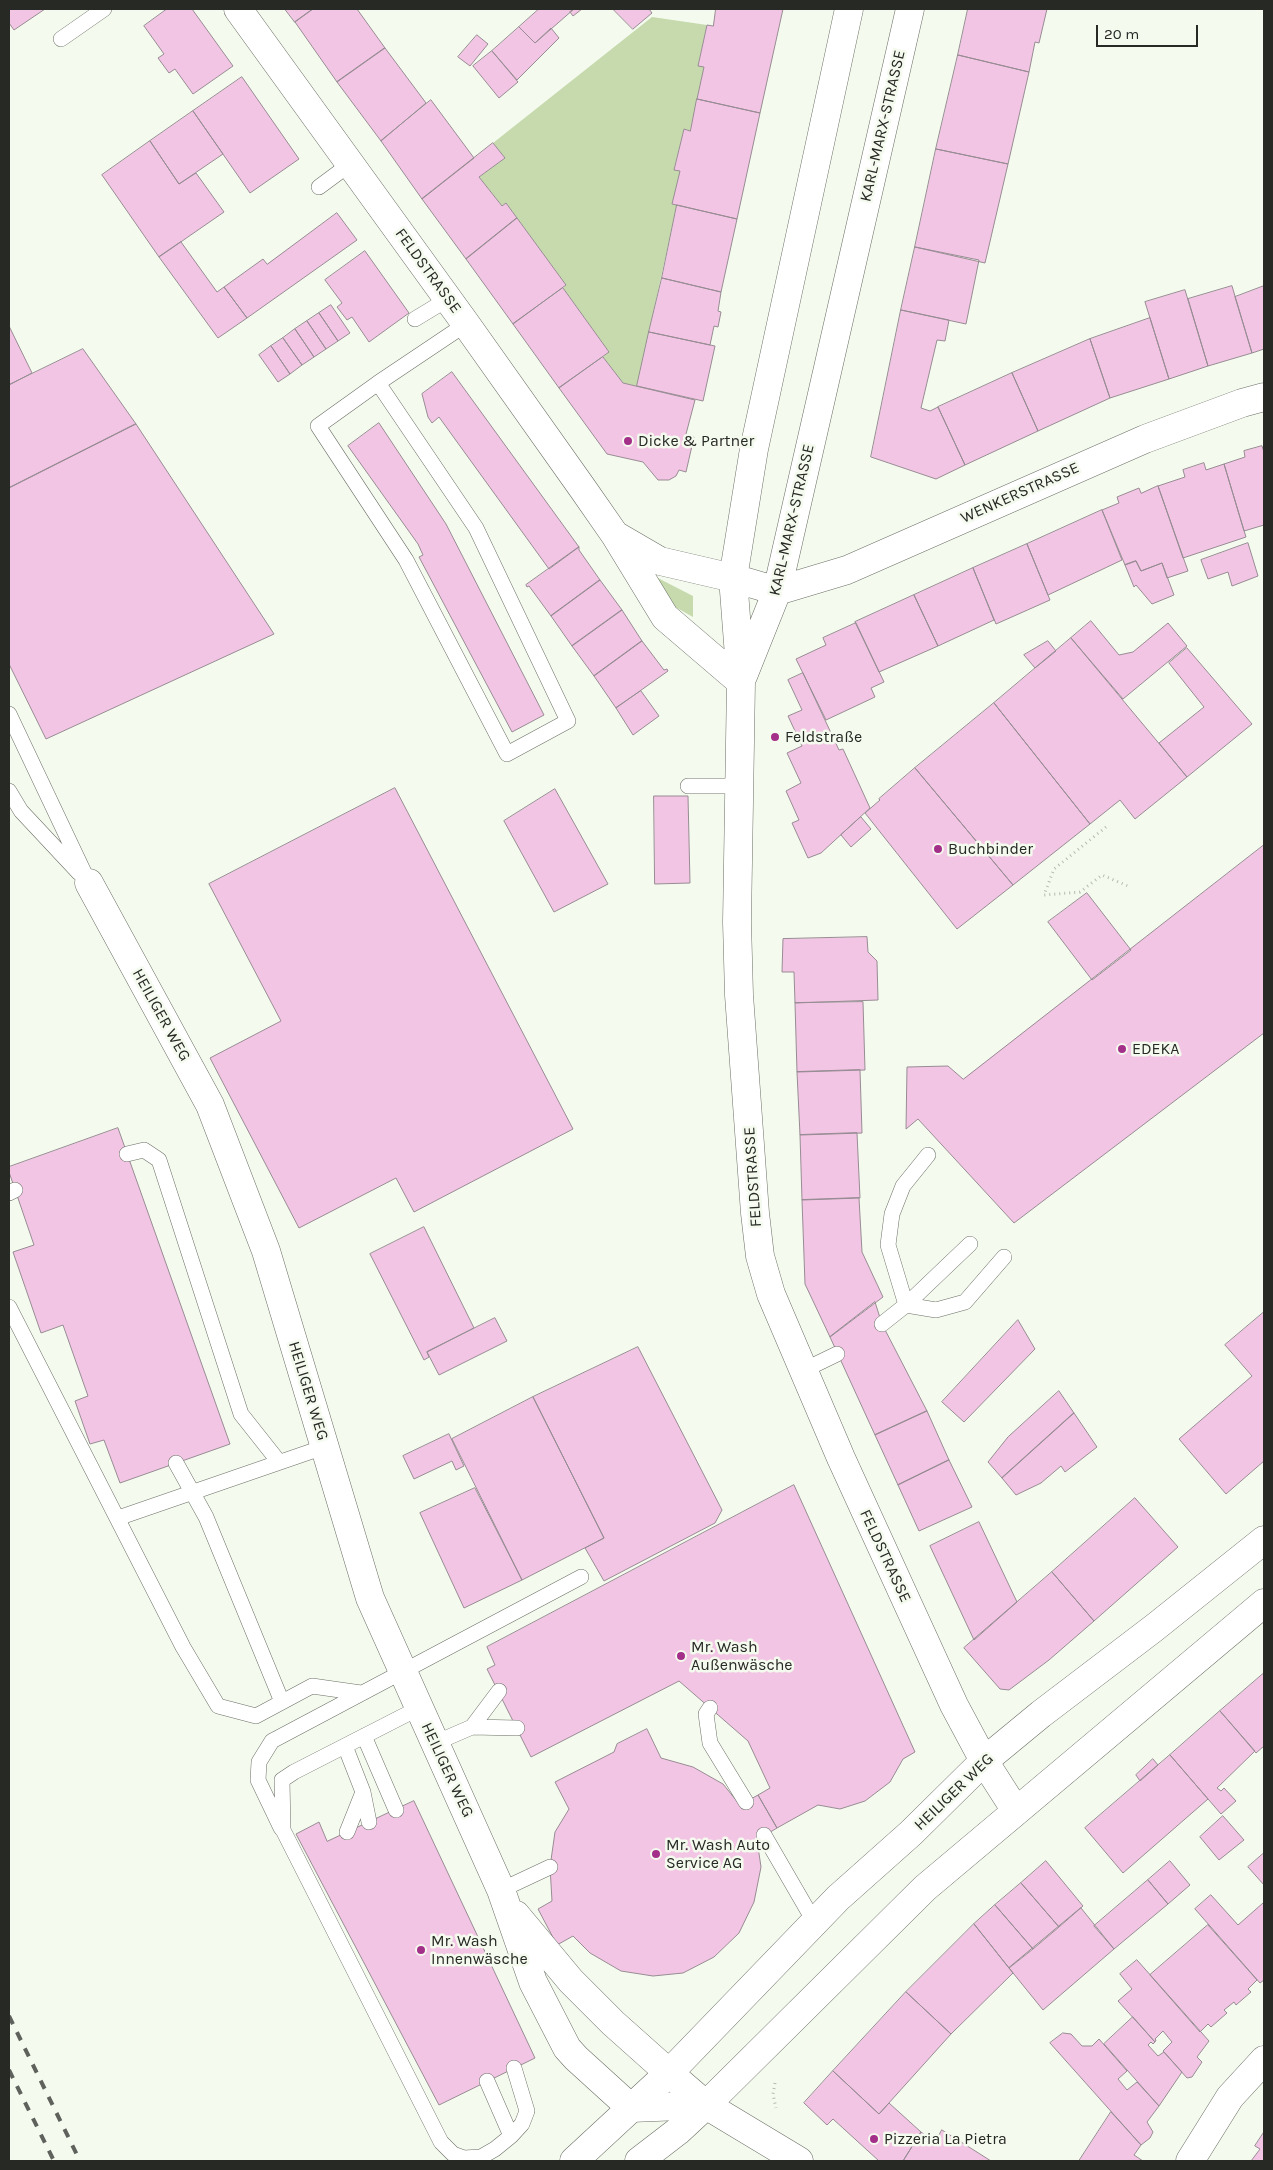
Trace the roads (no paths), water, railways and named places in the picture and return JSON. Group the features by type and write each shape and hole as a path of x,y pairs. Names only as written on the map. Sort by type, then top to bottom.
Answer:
{"street":[{"name":"FELDSTRASSE","path":"238,9 466,324 615,535 665,618 741,682 736,922 739,996 760,1256 771,1294 841,1458 954,1705 984,1761 1016,1811"},
{"path":"741,682 733,578 754,449 849,9"},
{"name":"KARL-MARX-STRASSE","path":"741,682 777,591 910,9"},
{"name":"WENKERSTRASSE","path":"777,591 847,570 1145,439 1242,403 1264,397"},
{"name":"FELDSTRASSE","path":"615,535 660,561 733,578 777,591"},
{"name":"HEILIGER WEG","path":"89,883 210,1105 266,1251 370,1598 505,1898 533,1982 567,2048 631,2108"},
{"name":"HEILIGER WEG","path":"574,2161 669,2073 838,1898 911,1833 984,1761 1041,1714 1162,1622 1264,1540"},
{"path":"639,2161 678,2131 706,2105 926,1888 1264,1603"},
{"name":"HEILIGER WEG","path":"505,1898 570,1981 613,2024 669,2073"},
{"path":"1190,2161 1230,2097 1264,2060"},
{"path":"669,2073 706,2105 800,2161"},
{"path":"631,2108 706,2105"}],"lane":[{"path":"61,39 104,9"},
{"path":"319,187 350,164"},
{"path":"414,319 448,299"},
{"path":"378,383 476,528 568,721 507,754 406,560 318,426 378,383 466,324"},
{"path":"9,714 89,883"},
{"path":"688,786 739,786"},
{"path":"9,791 21,811 89,883"},
{"path":"128,1154 144,1150 159,1160 241,1414 279,1462"},
{"path":"906,1305 888,1245 892,1214 903,1186 928,1155"},
{"path":"882,1324 906,1305 970,1244"},
{"path":"906,1305 936,1310 965,1302 1004,1257"},
{"path":"9,1307 183,1647 218,1706 256,1716 312,1686 360,1693"},
{"path":"804,1370 837,1354"},
{"path":"118,1518 324,1447"},
{"path":"176,1463 206,1517 282,1702"},
{"path":"514,2068 527,2111 522,2124 495,2149 481,2157 464,2158 454,2154 441,2142 282,1830 258,1780 259,1762 272,1741 581,1577"},
{"path":"472,1727 499,1692"},
{"path":"282,1830 282,1780 419,1708"},
{"path":"710,1708 706,1714 710,1743 746,1802"},
{"path":"436,1743 472,1727 517,1728"},
{"path":"364,1736 396,1810"},
{"path":"345,1746 363,1792 369,1822"},
{"path":"347,1832 363,1792"},
{"path":"764,1835 815,1923"},
{"path":"505,1898 550,1867"},
{"path":"487,2081 510,2136"}],"railway":[{"path":"9,2016 80,2161"},
{"path":"9,2070 54,2161"}],"place":[{"name":"Dicke & Partner","path":"628,441"},
{"name":"Feldstraße","path":"775,737"},
{"name":"Buchbinder","path":"938,849"},
{"name":"EDEKA","path":"1122,1049"},
{"name":"Mr. Wash Außenwäsche","path":"681,1656"},
{"name":"Mr. Wash Auto Service AG","path":"656,1854"},
{"name":"Mr. Wash Innenwäsche","path":"421,1950"},
{"name":"Pizzeria La Pietra","path":"874,2139"}]}
